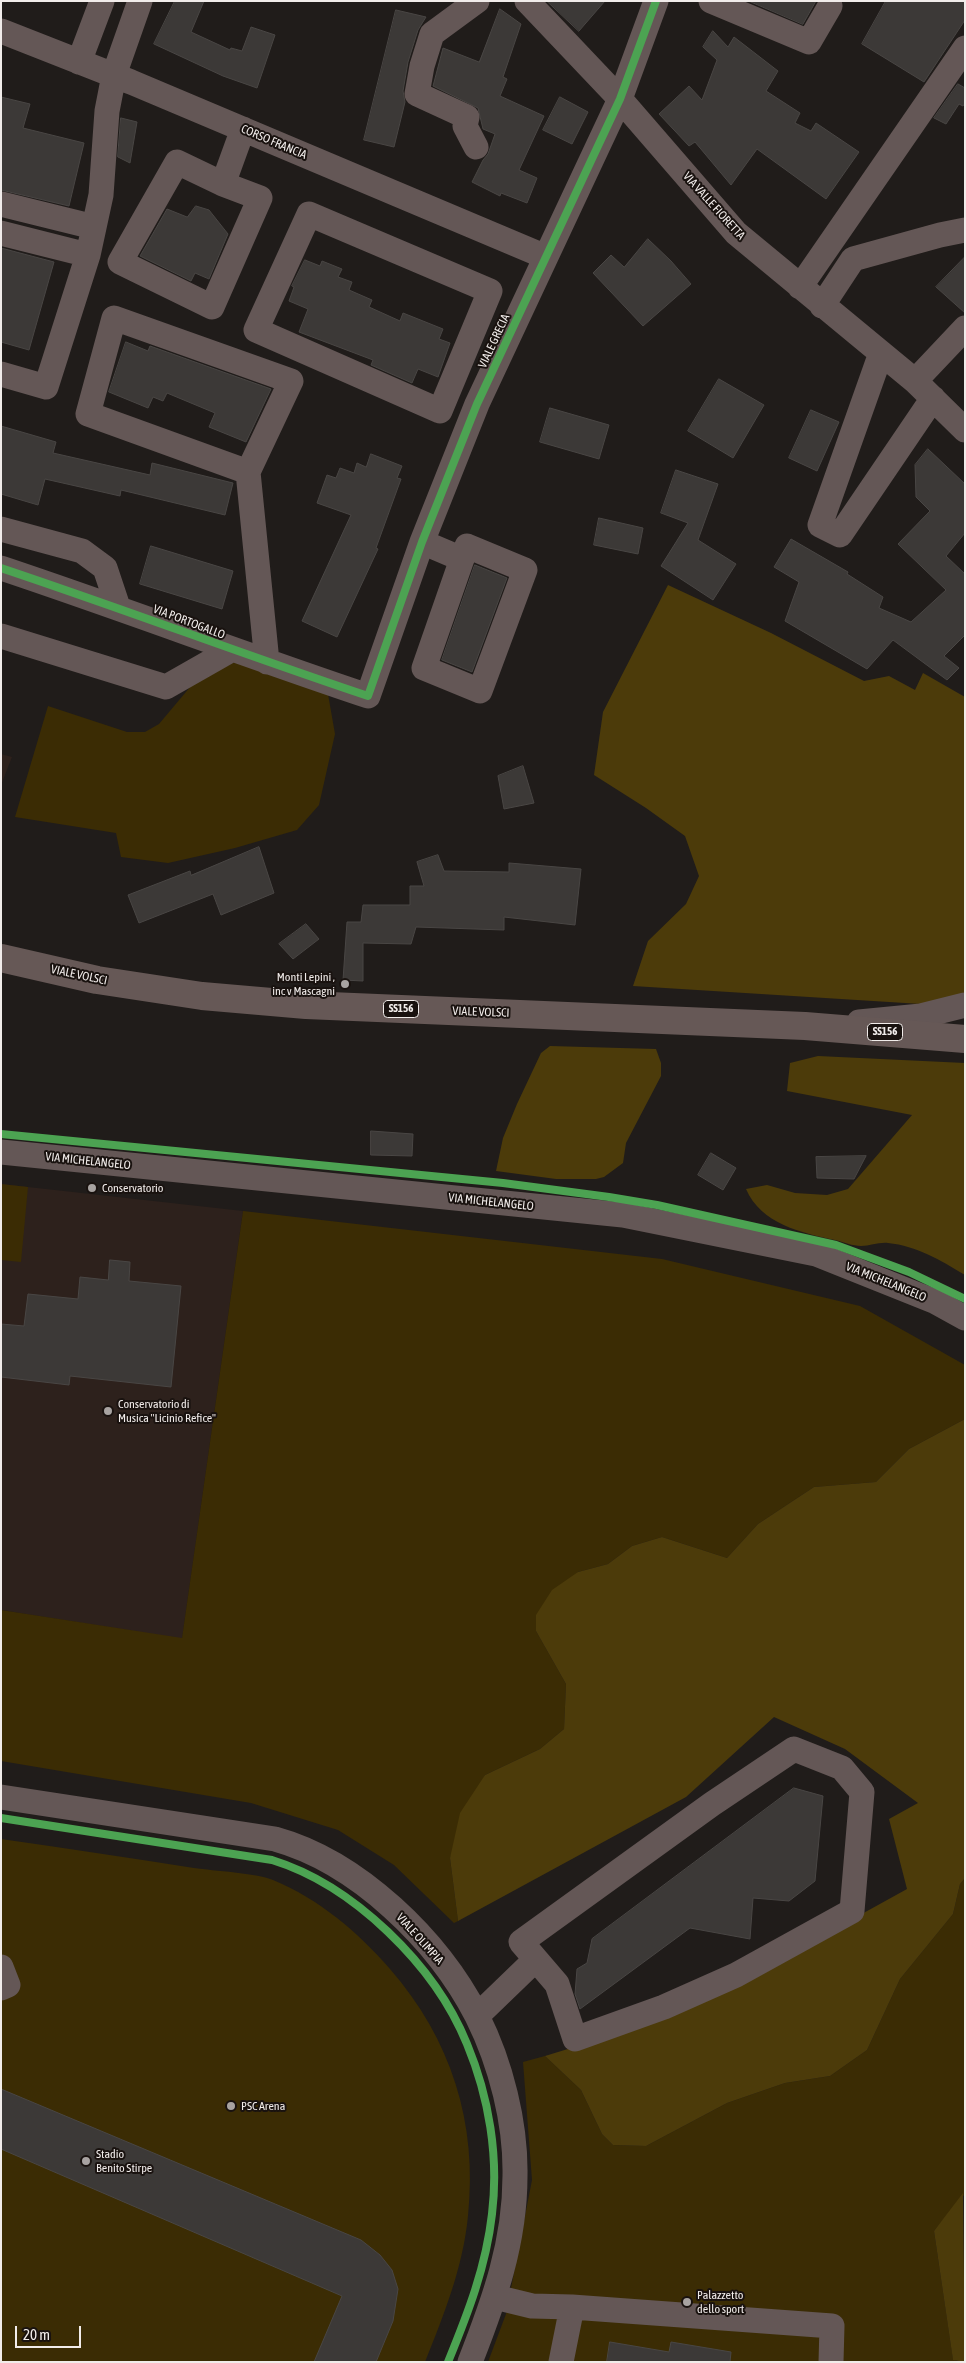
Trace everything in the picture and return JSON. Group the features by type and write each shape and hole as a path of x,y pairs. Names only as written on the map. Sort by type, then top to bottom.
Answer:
{"main road":[{"name":"VIALE VOLSCI","path":"1,958 97,980 202,996 306,1005 805,1026 965,1039"}],"street":[{"path":"79,62 102,1"},
{"path":"1,374 46,387 88,255 101,195 106,120 114,75 140,1"},
{"path":"476,147 465,126 467,118 417,94 422,66 432,34 477,1"},
{"name":"VIA VALLE FIORETTA","path":"527,1 620,100 736,233 915,381 965,430"},
{"name":"VIALE GRECIA","path":"368,696 422,542 477,404 620,100 656,1"},
{"path":"711,1 809,42 830,6"},
{"name":"CORSO FRANCIA","path":"1,31 114,75 546,257"},
{"path":"800,287 962,59"},
{"path":"223,184 243,129"},
{"path":"177,162 223,184 260,198 212,307 120,262 177,162"},
{"path":"1,204 94,227"},
{"path":"309,214 490,291 448,392 440,411 256,330 309,214"},
{"path":"822,306 853,259 965,230"},
{"path":"1,233 88,255"},
{"path":"248,472 88,414 114,318 290,381 248,472 267,662"},
{"path":"915,381 965,328"},
{"path":"881,353 820,525 840,535 933,398"},
{"path":"448,392 477,404"},
{"path":"1,528 82,551 105,568 118,607"},
{"path":"422,542 462,559"},
{"path":"466,546 525,570 480,690 424,668 462,559 466,546"},
{"name":"VIA PORTOGALLO","path":"1,568 118,607 231,650 368,696"},
{"path":"1,636 166,687 231,650"},
{"path":"805,1026 920,1016 965,1005"},
{"name":"VIA MICHELANGELO","path":"1,1152 623,1216 816,1254 936,1302 965,1318"},
{"path":"794,1749 842,1768 862,1792 852,1911 736,1975 664,2007 574,2039 557,1984 535,1960 521,1942 712,1804 794,1749"},
{"name":"VIALE OLIMPIA","path":"1,1797 275,1839 296,1845 350,1874 380,1896 434,1952 456,1982 477,2016 504,2092 513,2141 515,2176 513,2212 507,2255 496,2297 470,2362"},
{"path":"477,2016 535,1960"},
{"path":"1,1967 8,1985 1,1988"},
{"path":"496,2297 532,2306 572,2307 832,2326 831,2362"},
{"path":"561,2362 572,2307"}],"shaded area":[{"path":"668,585 771,633 864,681 889,676 915,690 923,673 965,697 965,996 921,1004 633,986 648,941 686,904 699,876 685,836 646,808 594,775 603,712"},
{"path":"235,662 328,694 335,734 319,805 297,830 235,848 168,863 121,857 116,833 15,817 48,706 127,732 145,732 159,724 196,680"},
{"path":"1,754 12,757 1,785"},
{"path":"550,1046 656,1049 661,1063 661,1076 626,1143 623,1163 604,1177 596,1179 556,1179 496,1171 503,1138 517,1104 541,1053"},
{"path":"818,1056 965,1063 965,1275 919,1250 909,1247 885,1243 864,1246 855,1245 796,1230 772,1219 753,1201 746,1189 767,1185 795,1193 827,1195 848,1189 912,1115 787,1091 790,1063"},
{"name":"Conservatorio di Musica \"Licinio Refice\"","path":"1,1184 243,1211 182,1639 1,1610"},
{"path":"1,1184 28,1187 21,1262 1,1260"},
{"path":"243,1211 662,1259 860,1306 965,1365 965,1419 909,1449 876,1482 814,1487 758,1524 727,1558 662,1537 632,1546 608,1564 578,1572 536,1631 566,1684 564,1729 540,1749 485,1775 450,1858 458,1921 454,1923 394,1865 338,1830 251,1803 1,1761 1,1610 182,1638"},
{"path":"965,1419 965,1878 960,1884 953,1914 900,1979 867,2050 830,2076 785,2083 727,2103 646,2146 613,2145 602,2134 581,2090 545,2056 659,2021 764,1968 907,1889 889,1819 918,1803 845,1749 774,1717 686,1797 458,1921 450,1858 460,1813 485,1775 540,1749 564,1729 566,1684 536,1631 536,1615 552,1590 578,1572 608,1564 632,1546 662,1537 727,1558 758,1524 814,1487 876,1482 909,1449"},
{"name":"PSC Arena","path":"1,1839 246,1874 273,1880 306,1897 337,1918 365,1942 390,1969 411,1996 429,2024 444,2053 456,2084 464,2115 469,2148 468,2216 462,2254 446,2309 425,2362 1,2362"},
{"path":"965,1878 965,2194 934,2231 953,2359 959,2362 488,2362 506,2314 532,2180 523,2062 545,2056 581,2090 602,2134 613,2145 646,2146 727,2103 785,2083 830,2076 867,2050 900,1979 953,1914 960,1884"},
{"path":"963,2193 965,2362 953,2360 934,2231"}],"building":[{"path":"175,1 204,1 191,32 230,50 231,48 242,51 251,27 275,35 257,88 223,76 154,44"},
{"path":"547,1 605,1 579,31"},
{"path":"749,1 816,1 803,24"},
{"path":"886,1 965,1 965,20 924,82 862,44"},
{"path":"500,9 521,24 503,77 507,79 500,96 544,116 519,170 537,178 527,203 501,193 500,196 472,182 488,154 495,134 483,129 478,108 433,86 443,48 479,62"},
{"path":"396,10 426,17 418,30 408,62 403,91 405,102 394,147 364,140"},
{"path":"713,31 728,47 734,37 778,71 766,91 800,113 795,123 811,131 816,123 859,152 826,199 757,149 731,185 695,142 689,146 659,114 689,86 702,100 717,60 703,47"},
{"path":"958,84 965,88 965,103 963,106 959,104 946,124 934,118"},
{"path":"1,97 30,104 23,128 84,143 69,206 1,190"},
{"path":"560,97 588,112 572,144 543,130"},
{"path":"121,118 137,122 130,163 118,157"},
{"path":"196,206 209,210 228,234 209,279 195,273 191,281 140,256 167,209 187,217"},
{"path":"648,239 691,284 643,326 593,273 611,255 624,267"},
{"path":"1,248 54,262 29,350 1,342"},
{"path":"965,257 965,313 936,287"},
{"path":"305,260 320,266 322,261 342,269 338,277 352,282 349,290 372,300 369,307 400,321 403,313 443,329 439,339 450,343 438,377 418,369 412,383 371,365 373,360 299,332 308,309 289,301 294,287 292,286"},
{"path":"126,342 148,351 150,346 271,389 246,442 209,427 215,413 167,393 163,401 153,397 148,408 109,392"},
{"path":"719,379 764,405 733,458 688,431"},
{"path":"550,408 609,425 599,459 540,442"},
{"path":"811,410 839,422 817,471 789,458"},
{"path":"1,426 56,442 53,453 150,475 152,463 233,483 225,515 121,490 120,496 45,479 38,505 1,494"},
{"path":"928,449 965,484 965,533 946,556 965,574 965,635 944,656 959,668 947,680 893,640 867,669 785,621 799,582 774,567 791,539 848,572 847,574 883,597 879,608 911,622 946,590 898,544 930,511 916,497 915,465"},
{"path":"371,454 402,466 397,478 401,479 376,548 378,549 337,637 302,621 351,515 317,503 327,475 336,478 340,468 354,473 357,463 366,467"},
{"path":"676,470 718,484 698,540 736,564 713,600 661,566 688,523 661,513"},
{"path":"599,518 643,528 638,554 594,545"},
{"path":"151,546 233,571 222,609 140,584"},
{"path":"475,565 507,578 472,672 442,660"},
{"path":"523,766 534,803 504,809 498,776"},
{"path":"259,847 274,893 221,915 213,894 139,923 128,895 190,871 191,875"},
{"path":"438,855 444,871 509,872 509,863 581,869 575,925 504,917 504,930 416,927 411,944 363,943 363,981 343,980 347,922 361,922 363,905 410,905 410,886 424,886 417,862"},
{"path":"306,924 319,939 293,959 279,944"},
{"path":"371,1131 413,1134 412,1156 371,1155"},
{"path":"711,1153 736,1168 723,1190 698,1175"},
{"path":"866,1156 854,1179 817,1178 816,1157"},
{"path":"110,1260 130,1262 129,1281 181,1286 171,1387 70,1376 69,1385 1,1377 1,1324 24,1326 28,1294 78,1299 80,1277 108,1280"},
{"path":"794,1788 823,1796 815,1881 789,1901 753,1898 750,1939 690,1928 580,2009 575,1994 577,1969 587,1963 592,1939"},
{"path":"1,2089 361,2240 380,2255 392,2270 398,2289 393,2321 376,2362 314,2362 342,2296 1,2149"},
{"path":"610,2342 669,2352 671,2342 731,2352 730,2362 607,2362"}],"cycle path":[{"path":"1,568 368,696 422,542 477,404 620,99 656,1"},
{"path":"1,1134 503,1183 657,1205 836,1245 909,1272 965,1299"},
{"path":"1,1818 272,1860 302,1872 332,1888 361,1908 413,1958 453,2014 467,2044 481,2085 493,2149 494,2193 485,2253 469,2308 448,2362"}],"place":[{"name":"Monti Lepini , inc v Mascagni","path":"345,984"},
{"name":"Conservatorio","path":"92,1188"},
{"name":"Conservatorio di Musica \"Licinio Refice\"","path":"108,1411"},
{"name":"PSC Arena","path":"231,2106"},
{"name":"Stadio Benito Stirpe","path":"86,2161"},
{"name":"Palazzetto dello sport","path":"687,2302"}]}
